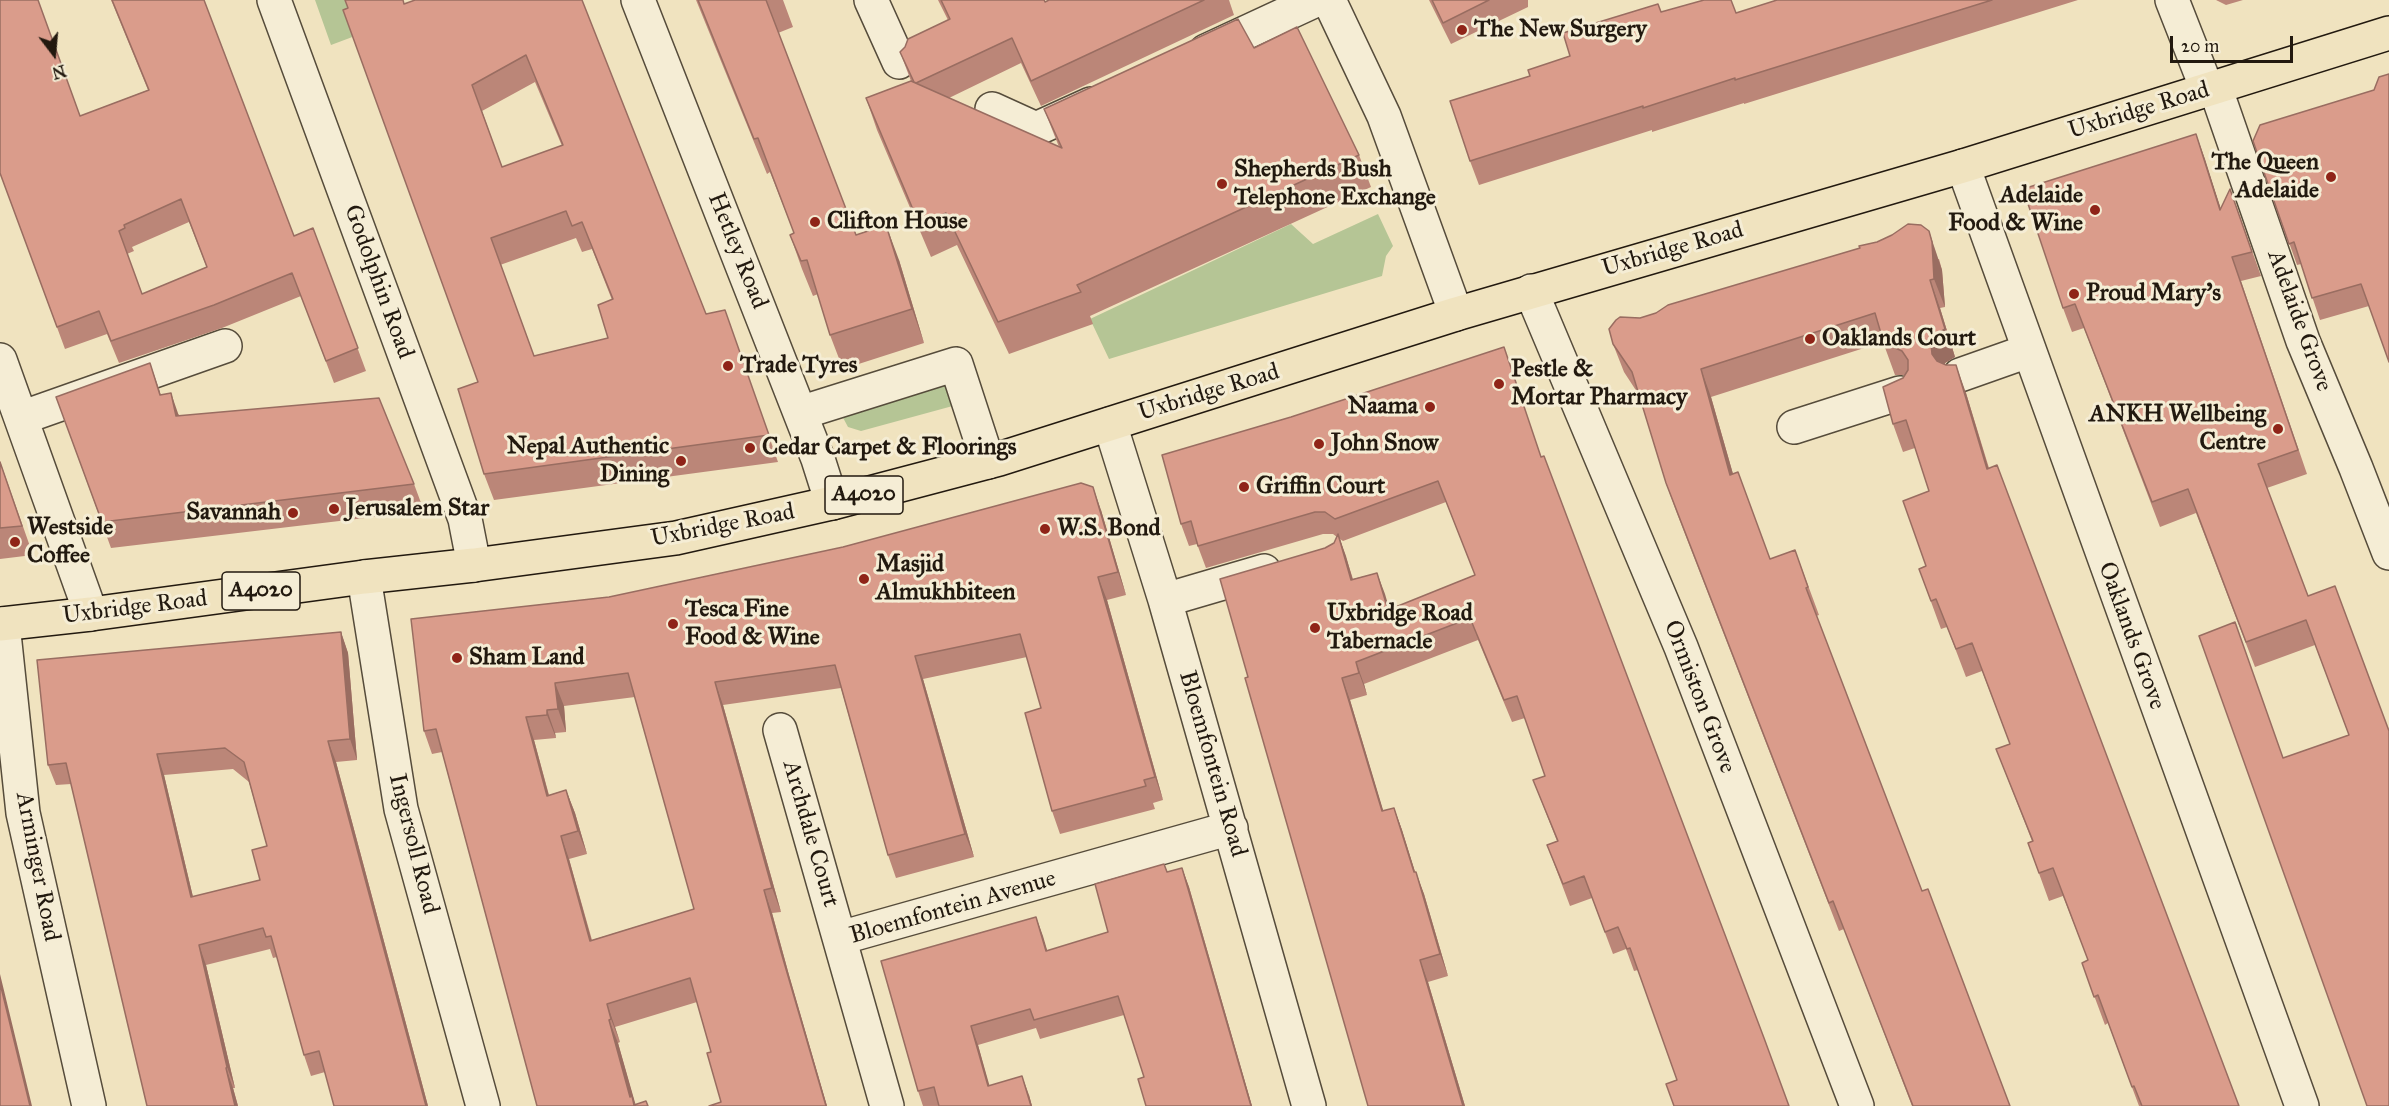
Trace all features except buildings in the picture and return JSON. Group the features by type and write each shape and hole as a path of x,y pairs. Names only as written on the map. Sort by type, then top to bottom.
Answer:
{"main road":[{"name":"Uxbridge Road","path":"2,624 676,538 832,503 988,462 1531,291 1963,166 2389,33"}],"street":[{"name":"Godolphin Road","path":"274,0 465,519 474,565"},
{"name":"Hetley Road","path":"638,0 800,412 832,503"},
{"path":"871,0 899,62"},
{"path":"1178,64 1316,0"},
{"path":"1329,0 1384,116 1456,314"},
{"name":"Adelaide Grove","path":"2172,0 2211,88 2303,341 2389,553"},
{"path":"992,109 1036,129 1114,93"},
{"name":"Oaklands Grove","path":"1963,166 2302,1106"},
{"name":"Ormiston Grove","path":"1531,291 1681,647 1857,1106"},
{"path":"21,418 225,346"},
{"path":"1960,375 2028,351"},
{"path":"0,360 91,614"},
{"path":"800,412 956,364 988,462"},
{"path":"1794,427 1900,393"},
{"name":"Bloemfontein Road","path":"1110,424 1165,600 1309,1106"},
{"path":"1165,600 1295,561"},
{"name":"Ingersoll Road","path":"364,577 401,809 483,1106"},
{"name":"Arminger Road","path":"2,624 23,813 89,1106"},
{"name":"Archdale Court","path":"780,730 840,938"},
{"name":"Bloemfontein Avenue","path":"887,1106 840,938 1231,828"}],"green space":[{"path":"315,0 345,0 371,30 331,45"},
{"path":"1378,214 1393,246 1386,256 1382,276 1109,359 1090,319 1291,224 1313,244"},
{"path":"950,378 960,404 861,431 848,427 840,412"}],"place":[{"name":"The New Surgery","path":"1462,30"},
{"name":"The Queen Adelaide","path":"2331,177"},
{"name":"Shepherds Bush Telephone Exchange","path":"1222,184"},
{"name":"Adelaide Food & Wine","path":"2095,210"},
{"name":"Clifton House","path":"815,222"},
{"name":"Proud Mary's","path":"2074,294"},
{"name":"Oaklands Court","path":"1810,339"},
{"name":"Trade Tyres","path":"728,366"},
{"name":"Pestle & Mortar Pharmacy","path":"1499,384"},
{"name":"Naama","path":"1430,407"},
{"name":"ANKH Wellbeing Centre","path":"2278,429"},
{"name":"John Snow","path":"1319,444"},
{"name":"Cedar Carpet & Floorings","path":"750,448"},
{"name":"Nepal Authentic Dining","path":"681,461"},
{"name":"Griffin Court","path":"1244,487"},
{"name":"Jerusalem Star","path":"334,509"},
{"name":"Savannah","path":"293,513"},
{"name":"W.S. Bond","path":"1045,529"},
{"name":"Westside Coffee","path":"15,542"},
{"name":"Masjid Almukhbiteen","path":"864,579"},
{"name":"Tesca Fine Food & Wine","path":"673,624"},
{"name":"Uxbridge Road Tabernacle","path":"1315,628"},
{"name":"Sham Land","path":"457,658"}]}
